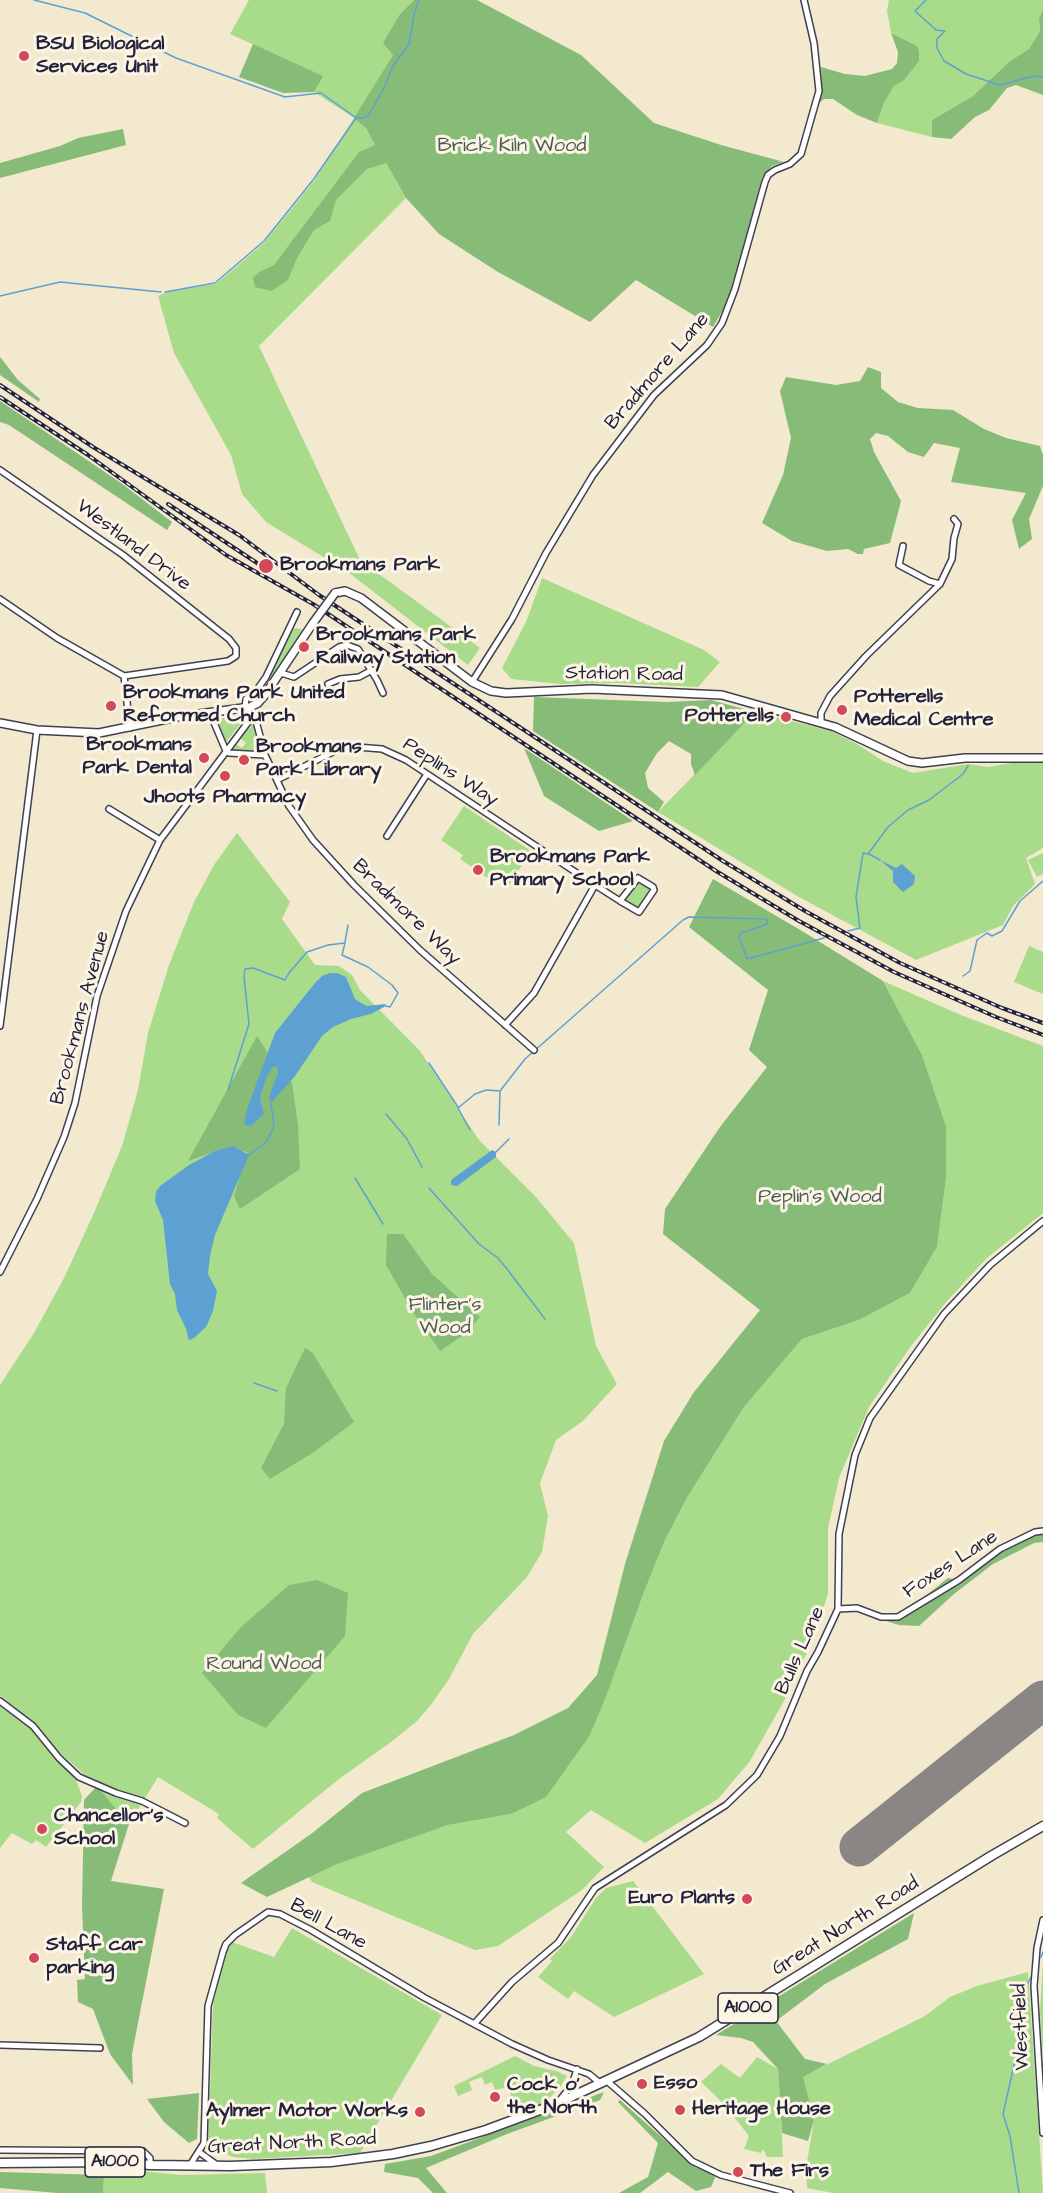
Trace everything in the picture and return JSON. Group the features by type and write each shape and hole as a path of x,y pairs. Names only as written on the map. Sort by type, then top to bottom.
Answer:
{"main road":[{"name":"Great North Road","path":"0,2163 113,2162 150,2165 218,2165 331,2162 393,2154 464,2137 517,2120 604,2082 722,2024 1043,1826"}],"street":[{"name":"Bradmore Lane","path":"472,682 508,627 546,553 593,475 654,395 707,345 722,323 735,289 765,182 768,175 790,165 801,154 819,91 814,43 804,0"},
{"name":"Westland Drive","path":"0,470 123,555 234,643 236,648 236,656 228,661 124,676"},
{"path":"821,723 821,713 830,696 866,656 940,584 952,559 958,524 954,519"},
{"path":"903,546 899,565 929,581 940,584"},
{"name":"Station Road","path":"247,708 262,699 335,593 345,591 361,598 472,682 486,690 499,693 592,689 722,695 821,723 908,761 922,763 965,758 1043,758"},
{"path":"0,599 57,638 124,676 130,728"},
{"path":"0,723 37,730 90,734 177,717 247,708 246,699 266,678 297,612"},
{"path":"281,673 294,677 339,647 347,645 358,650 372,670 383,693"},
{"path":"328,684 340,679 359,677 372,670"},
{"path":"266,678 273,684"},
{"name":"Bradmore Way","path":"247,708 251,717 256,721 265,755 289,806 301,823 354,885 420,950 534,1050"},
{"path":"210,713 226,751 265,755"},
{"name":"Brookmans Avenue","path":"0,1272 64,1137 75,1103 105,967 126,911 160,840 251,717"},
{"path":"0,1026 37,730"},
{"name":"Peplins Way","path":"277,780 335,751 357,747 391,752 595,885 620,901 639,912 654,890 653,887 638,878 620,901"},
{"path":"387,836 427,774"},
{"path":"109,809 160,840"},
{"path":"505,1025 534,993 595,885"},
{"name":"Bulls Lane","path":"476,2023 512,1982 558,1943 595,1888 726,1804 757,1775 780,1736 807,1671 838,1609 839,1534 855,1455 870,1418 937,1322 990,1265 1043,1221"},
{"name":"Foxes Lane","path":"838,1609 857,1608 881,1617 898,1617 959,1580 1000,1550 1035,1532 1043,1531"},
{"path":"0,1701 33,1726 59,1758 79,1777 142,1801 185,1823"},
{"name":"Bell Lane","path":"190,2165 204,2143 208,2006 220,1963 226,1944 268,1912 280,1914 311,1930 425,1998 530,2052 577,2069 604,2082 645,2114 692,2161 721,2175 765,2190 790,2193"},
{"name":"Westfield","path":"1043,1920 1037,1948 1034,1986 1043,2133"},
{"path":"0,2045 100,2048"},
{"path":"556,2103 572,2085 577,2069"},
{"path":"0,2150 142,2151 150,2158 150,2165"},
{"path":"199,2152 218,2165"}],"green space":[{"path":"249,0 414,0 400,14 393,55 355,118 366,128 406,198 259,346 360,560 480,648 468,665 348,572 266,522 242,494 231,455 174,353 158,296 167,292 216,284 264,243 314,181 354,118 314,92 322,76 230,34"},
{"name":"Brick Kiln Wood","path":"414,0 477,0 581,55 654,123 721,145 784,162 772,166 762,178 729,300 713,327 636,280 590,322 498,272 439,234 406,198 386,163 367,169 336,200 330,221 314,230 297,258 288,280 271,291 255,287 253,278 259,272 274,265 359,152 375,145 366,128 354,118 393,55 383,43 400,14"},
{"path":"889,0 1043,0 1043,10 1039,18 1040,31 1029,49 1010,61 973,96 932,120 932,137 877,123 884,103 894,86 904,79 917,46 891,33 887,11"},
{"path":"1043,10 1043,95 1016,85 1007,88 989,110 975,117 951,139 932,137 932,120 973,96 1010,61 1029,49 1040,31 1039,18"},
{"path":"891,33 917,46 919,61 904,80 894,86 884,103 877,123 857,115 833,99 824,99 818,104 822,87 821,67 845,74 865,76 892,69 897,63 898,52"},
{"path":"253,44 323,76 314,92 283,93 239,77"},
{"path":"123,129 126,145 0,178 0,163 60,146 78,138"},
{"path":"0,357 18,380 40,399 39,402 0,375"},
{"path":"868,367 881,372 881,388 898,402 918,408 953,410 984,429 1006,438 1040,446 1043,455 1043,486 1029,519 1032,539 1019,549 1012,520 1026,493 951,482 960,448 934,443 924,457 908,452 888,436 876,433 870,439 874,452 901,501 890,543 864,549 863,554 848,549 827,551 792,541 762,523 783,475 791,438 780,391 786,377 836,385 860,381"},
{"path":"0,401 121,483 172,522 167,530 9,425 0,422"},
{"path":"542,578 704,650 720,662 698,687 618,683 561,684 511,679 502,668 526,622"},
{"path":"296,628 304,630 272,678 270,674 291,630"},
{"path":"534,697 667,702 711,700 755,712 695,775 691,764 691,754 669,741 657,753 645,773 648,788 664,802 658,812 533,731"},
{"path":"755,712 831,731 883,761 913,773 968,764 988,767 1012,763 1043,762 1043,848 1026,858 1035,884 1013,906 1003,925 916,960 799,897 658,812"},
{"path":"242,715 246,717 226,742 217,719"},
{"path":"251,724 254,727 258,751 232,750 236,744 242,748 246,743 240,738 249,727 251,728"},
{"path":"524,748 633,821 599,831 544,796"},
{"path":"464,806 531,851 510,884 496,876 492,881 460,859 463,855 441,840"},
{"path":"237,833 290,902 282,919 315,965 339,966 352,975 360,990 420,1051 479,1140 536,1197 574,1243 596,1346 617,1384 583,1421 556,1440 540,1483 548,1516 542,1552 527,1577 473,1634 449,1679 430,1706 417,1721 339,1779 253,1849 217,1818 219,1814 158,1777 129,1824 97,1786 57,1750 37,1725 0,1695 0,1385 34,1333 64,1278 94,1213 122,1146 138,1090 148,1033 169,965 194,902 214,865"},
{"path":"1043,853 1043,874 1037,877 1028,860"},
{"name":"Peplin's Wood","path":"713,879 883,981 922,1055 946,1126 946,1179 937,1247 910,1293 859,1320 802,1339 744,1407 688,1496 665,1540 590,1735 546,1797 511,1814 448,1825 335,1865 267,1897 241,1883 311,1834 362,1793 514,1735 568,1708 597,1675 625,1564 664,1441 694,1392 760,1310 663,1234 665,1209 720,1127 767,1067 749,1050 768,990 689,927"},
{"path":"639,880 653,889 642,907 637,909 628,903 625,897"},
{"path":"1029,946 1043,952 1043,994 1014,982"},
{"path":"883,981 961,1015 1043,1046 1043,1213 987,1258 947,1301 911,1346 869,1407 839,1478 828,1528 828,1594 813,1639 789,1692 750,1761 718,1799 645,1843 591,1810 566,1832 604,1867 582,1890 498,1946 475,1950 312,1882 309,1877 335,1865 448,1825 511,1814 590,1735 665,1540 688,1496 744,1407 802,1339 859,1320 910,1293 937,1247 946,1179 946,1126 922,1055"},
{"path":"257,1036 275,1064 292,1083 298,1125 300,1169 240,1209 234,1196 247,1152 233,1148 219,1150 188,1161"},
{"name":"Flinter's Wood","path":"387,1234 403,1234 432,1274 480,1317 465,1334 440,1351 413,1312 386,1265"},
{"path":"305,1348 313,1353 354,1422 314,1452 270,1479 261,1468 284,1424 286,1388"},
{"path":"1043,1531 1043,1542 1034,1543 993,1564 954,1594 919,1626 899,1625 873,1617 875,1614 893,1615 909,1609 948,1578 959,1580 1000,1549"},
{"name":"Round Wood","path":"317,1580 348,1593 345,1636 266,1728 238,1715 202,1673 241,1627 289,1585"},
{"path":"0,1705 37,1734 76,1780 82,1796 81,1802 46,1847 36,1840 32,1844 12,1833 0,1848"},
{"path":"97,1786 129,1824 111,1881 164,1889 132,2054 133,2085 110,2054 93,2009 78,2002 77,1980 85,1979 82,1906 84,1800"},
{"path":"633,1881 704,1974 614,2017 574,1991 568,1999 538,1977 552,1961 550,1959 571,1937 596,1898 606,1888"},
{"path":"914,1913 908,1939 825,1984 776,2021 805,2059 827,2064 803,2077 814,2120 808,2141 782,2133 778,2069 753,2042 716,2035"},
{"path":"292,1928 442,2015 360,2153 253,2159 233,2157 208,2147 213,2004 232,1942 274,1957"},
{"path":"1043,1961 1043,2062 1040,2010"},
{"path":"1028,1972 1043,2193 833,2193 807,2188 806,2168 814,2120 802,2077 925,2016 950,1997 977,1986"},
{"path":"515,2056 534,2066 567,2076 545,2102 517,2113 508,2087 495,2090 492,2082 485,2085 482,2077 469,2082 472,2090 458,2096 454,2086"},
{"path":"757,2057 778,2069 783,2157 767,2157 763,2149 761,2153 744,2149 749,2136 724,2104 701,2082 721,2064 740,2078"},
{"path":"604,2092 600,2100 507,2134 426,2168 447,2193 433,2193 418,2178 384,2172 385,2164 431,2156"},
{"path":"199,2093 197,2139 189,2143 164,2122 147,2099"},
{"path":"620,2100 695,2167 716,2175 711,2187 696,2191 668,2172 640,2193 619,2193 648,2177 658,2143 618,2102"},
{"path":"111,2168 181,2175 265,2173 267,2193 103,2193 104,2175"},
{"path":"0,2172 104,2175 103,2193 58,2193 0,2188"}],"water":[{"path":"880,860 896,868 902,864 915,876 914,884 903,892 893,882 893,871"},
{"path":"330,973 346,977 355,999 361,1003 367,1006 385,1004 386,1006 371,1014 333,1027 322,1036 295,1076 271,1103 269,1097 278,1073 277,1067 273,1067 266,1078 260,1098 264,1114 252,1125 247,1126 244,1124 247,1109 275,1033 315,983 322,976"},
{"path":"233,1146 249,1155 215,1235 210,1256 208,1274 217,1291 213,1311 206,1327 189,1340 170,1284 163,1220 155,1201 156,1192 160,1186 189,1165 215,1151"},
{"path":"492,1150 496,1152 496,1157 457,1186 451,1185 451,1180"}],"waterway":[{"path":"34,0 85,13 176,58 285,97 321,93 355,117"},
{"path":"165,292 215,283 264,241 313,180 356,118 369,115 393,66 409,44 419,0"},
{"path":"926,0 915,11 936,30 945,31 937,39 937,48 944,61 966,74 1000,85 1034,76 1043,77"},
{"path":"0,296 60,282 161,292"},
{"path":"848,931 860,928 856,897 863,853 868,854 888,827 908,810 929,800 963,774 968,766"},
{"path":"869,854 880,860"},
{"path":"963,976 970,971 977,940 987,933 992,936 1002,931 1020,901 1043,881"},
{"path":"499,1125 500,1091 525,1059 683,920 689,917 766,919 768,922 765,925 741,933 739,936 747,959 824,938"},
{"path":"345,942 348,925"},
{"path":"228,1090 249,1024 245,969 253,968 285,980 307,952 328,945 345,943 342,955 368,967 392,985 398,993 390,1007 386,1006"},
{"path":"429,1063 458,1107"},
{"path":"470,1130 458,1108 475,1094 486,1090 500,1091"},
{"path":"249,1155 265,1143 270,1135 274,1125 271,1103"},
{"path":"386,1114 407,1139 422,1167"},
{"path":"496,1152 509,1139"},
{"path":"355,1178 383,1224"},
{"path":"429,1188 479,1244 498,1258 545,1319"},
{"path":"254,1383 277,1391"},
{"path":"1041,1957 1043,1952"},
{"path":"1019,2193 1010,2136 1003,2114 1017,2052 1026,1987 1031,1977"}],"runway":[{"path":"859,1847 1043,1700"}],"railway":[{"path":"0,385 93,447 239,535 319,595 723,861 805,911 900,963 1002,1008 1043,1023"},
{"path":"0,397 88,455 226,555 313,604 716,871 799,921 894,972 1043,1035"},
{"path":"168,504 263,567"}],"place":[{"name":"BSU Biological Services Unit","path":"24,56"},
{"name":"Brookmans Park","path":"266,566"},
{"name":"Brookmans Park Railway Station","path":"304,647"},
{"name":"Brookmans Park United Reformed Church","path":"111,706"},
{"name":"Potterells Medical Centre","path":"842,710"},
{"name":"Potterells","path":"786,717"},
{"name":"Brookmans Park Dental","path":"204,758"},
{"name":"Brookmans Park Library","path":"244,760"},
{"name":"Jhoots Pharmacy","path":"225,776"},
{"name":"Brookmans Park Primary School","path":"478,870"},
{"name":"Chancellor's School","path":"42,1829"},
{"name":"Euro Plants","path":"747,1899"},
{"name":"Staff car parking","path":"34,1958"},
{"name":"Esso","path":"642,2084"},
{"name":"Cock o' the North","path":"495,2097"},
{"name":"Heritage House","path":"680,2110"},
{"name":"Aylmer Motor Works","path":"420,2112"},
{"name":"The Firs","path":"738,2172"}]}
